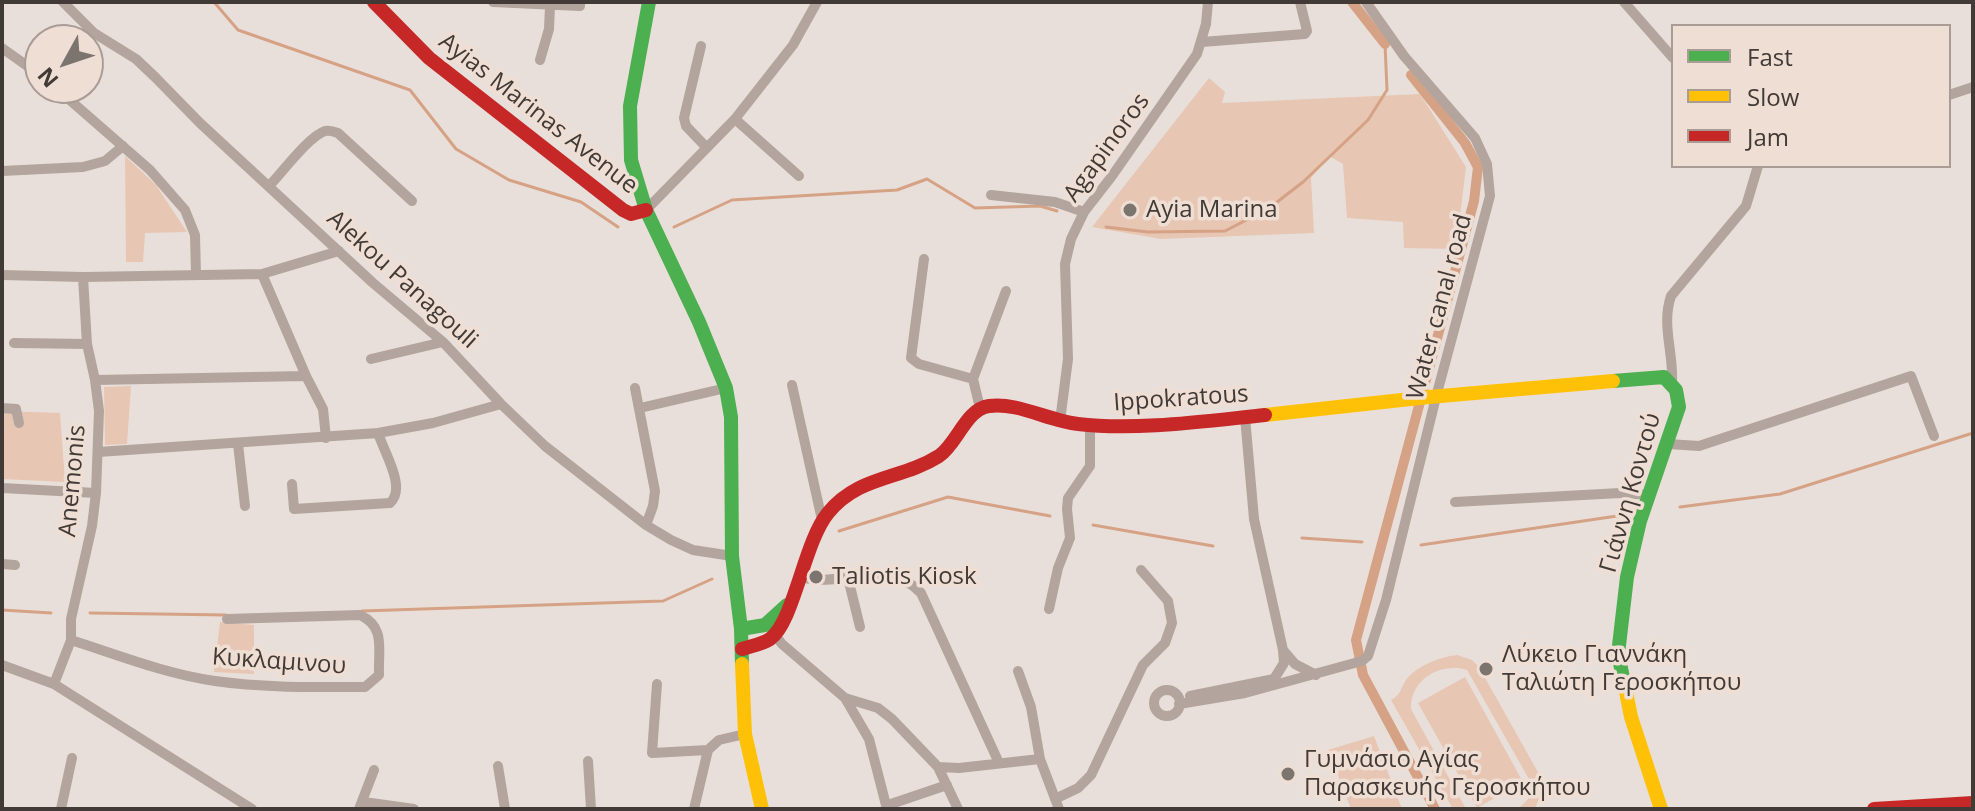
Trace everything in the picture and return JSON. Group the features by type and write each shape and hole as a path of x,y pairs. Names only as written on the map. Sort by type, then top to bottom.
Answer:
{"street":[{"name":"Alekou Panagouli","path":"63,2 81,24"},
{"name":"Ayias Marinas Avenue","path":"374,2 429,58 623,210 631,214 646,210"},
{"path":"493,2 550,6 580,4"},
{"path":"649,2 630,106 631,160 646,210 699,322 726,388 731,430 732,556 741,629 745,734 762,809"},
{"path":"646,210 735,119 793,45 817,2"},
{"name":"Agapinoros","path":"1060,421 1068,359 1065,264 1071,239 1084,212 1177,84 1202,42 1208,2"},
{"path":"1202,42 1305,34 1307,31 1300,2"},
{"name":"Water canal road","path":"1316,675 1367,657 1386,600 1433,397 1490,196 1487,164 1475,138 1404,56 1366,2"},
{"path":"1624,2 1671,56"},
{"path":"540,60 549,29 550,6"},
{"name":"Alekou Panagouli","path":"104,43 136,59 200,123 443,342 545,446 646,525 683,547 732,556"},
{"path":"701,46 684,118 686,126 707,148"},
{"path":"2,48 24,64"},
{"path":"1951,94 1973,87"},
{"path":"74,104 150,170 185,210 195,235 196,275"},
{"path":"735,119 799,176"},
{"path":"269,186 316,137 331,131 338,133 412,201"},
{"path":"2,171 83,167 105,161 123,146"},
{"name":"Γιάννη Κοντού","path":"1661,809 1631,717 1618,654 1627,577 1640,521 1679,407 1672,383 1673,361 1666,313 1671,296 1746,206 1757,168"},
{"path":"991,195 1055,202 1084,212"},
{"path":"2,275 262,274 339,251"},
{"path":"924,259 911,358 919,364 973,379"},
{"path":"262,274 323,409 326,438"},
{"name":"Anemonis","path":"54,684 71,640 71,619 92,526 96,493 99,411 87,344 83,277"},
{"path":"742,649 764,643 782,626 809,547 828,511 849,492 940,455 953,444 980,408 973,379 1006,291"},
{"path":"371,359 443,342"},
{"path":"14,343 87,344"},
{"path":"95,380 306,376"},
{"name":"Ippokratous","path":"980,408 995,405 1090,426 1245,417 1651,376 1664,377 1672,383"},
{"path":"1668,444 1699,446 1911,376 1934,436"},
{"path":"792,385 822,520"},
{"path":"635,388 655,491 646,525"},
{"path":"640,408 726,388"},
{"path":"98,452 378,433 433,423 501,404"},
{"path":"2,408 16,409 19,423"},
{"path":"1245,417 1254,519 1284,663 1274,679 1179,701 1245,693 1316,675"},
{"path":"1049,609 1058,568 1070,538 1068,498 1090,466 1090,426"},
{"path":"292,484 294,509 390,503 395,499 398,488 378,433"},
{"path":"238,444 245,506"},
{"path":"2,488 96,493"},
{"path":"1455,502 1620,493 1650,495"},
{"path":"2,564 15,565"},
{"path":"1018,671 1031,707 1040,759 1057,804 1091,775 1143,665 1165,643 1172,623 1168,601 1141,570"},
{"path":"800,577 820,582 886,573 903,578 921,593 999,763"},
{"path":"848,578 860,627"},
{"path":"741,629 765,625 791,602"},
{"name":"Κυκλαμινου","path":"71,640 162,669 214,681 287,687 365,687 379,675 378,631 372,621 360,615 227,619"},
{"path":"775,635 845,698 869,739 888,807 947,785"},
{"path":"1283,650 1295,664 1316,675"},
{"path":"2,665 54,684 252,809"},
{"path":"657,684 652,753 708,750"},
{"path":"845,698 878,708 892,719 938,767 958,809"},
{"path":"694,809 708,750 719,740 745,734"},
{"path":"61,809 72,758"},
{"path":"938,767 959,768 1040,759"},
{"path":"588,761 591,809"},
{"path":"498,766 505,809"},
{"path":"374,770 362,806 414,809"},
{"path":"1874,809 1973,803"}],"shaded area":[{"path":"1209,78 1225,92 1222,103 1420,94 1466,167 1456,249 1404,248 1403,222 1347,218 1343,164 1329,156 1311,178 1314,233 1161,239 1092,227"},
{"path":"125,156 156,185 187,232 145,233 143,262 126,262"},
{"path":"131,386 127,444 105,445 104,387"},
{"path":"2,411 60,413 65,482 2,479"},
{"path":"220,622 254,625 254,674 214,672"},
{"path":"1457,655 1472,660 1479,667 1539,774 1542,791 1535,809 1518,809 1528,799 1529,779 1467,670 1447,669 1428,676 1416,690 1411,709 1466,809 1453,809 1391,700 1416,670 1436,660"},
{"path":"1465,677 1523,782 1477,808 1418,703"},
{"path":"1374,736 1402,809 1351,809 1328,750"}],"waterway":[{"path":"214,2 238,30 410,90 456,149 509,180 581,202 618,227"},
{"path":"1352,2 1385,44"},
{"path":"1106,227 1148,232 1225,231 1268,209 1303,182 1368,120 1387,90 1385,44"},
{"path":"1411,75 1465,143 1478,167 1474,201 1356,640 1363,675 1435,809"},
{"path":"674,227 732,200 897,190 927,179 975,208 1040,206 1057,211"},
{"path":"1680,507 1780,494 1973,433"},
{"path":"839,531 948,497 1050,516"},
{"path":"1421,545 1617,516"},
{"path":"1093,525 1213,546"},
{"path":"1302,538 1362,542"},
{"path":"362,611 663,601 712,579"},
{"path":"2,610 51,613"},
{"path":"90,613 226,615"}],"traffic: fast":[{"path":"649,2 630,106 631,160 646,210 699,322 726,388 731,417 732,556 742,664"},
{"path":"1613,381 1664,377 1676,390 1679,407 1640,521 1627,577 1618,654 1625,687"},
{"path":"741,629 765,625 787,605"}],"traffic: slow":[{"path":"1265,415 1613,381"},
{"path":"742,664 745,734 762,809"},
{"path":"1625,687 1631,717 1661,809"}],"traffic: jam":[{"path":"374,2 429,58 623,210 631,214 646,210"},
{"path":"742,649 767,641 778,630 793,599 812,543 828,513 853,491 939,456 974,413 981,409 989,406 1011,407 1067,422 1100,426 1171,424 1265,415"},
{"path":"1874,809 1973,803"}],"place":[{"name":"Ayia Marina","path":"1130,210"},
{"name":"Taliotis Kiosk","path":"816,577"},
{"name":"Λύκειο Γιαννάκη Ταλιώτη Γεροσκήπου","path":"1486,669"},
{"name":"Γυμνάσιο Αγίας Παρασκευής Γεροσκήπου","path":"1288,774"}]}
